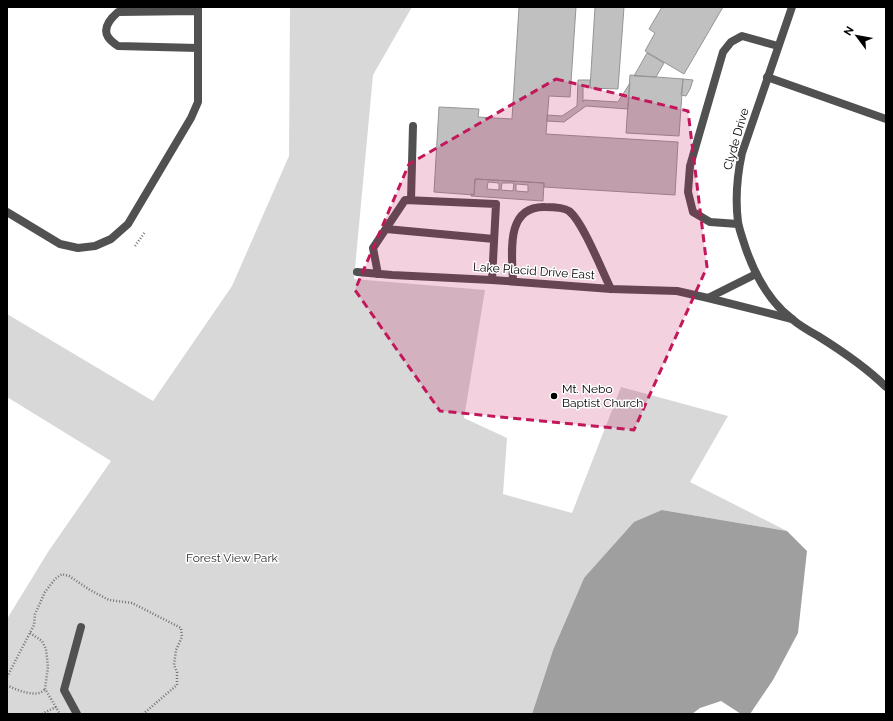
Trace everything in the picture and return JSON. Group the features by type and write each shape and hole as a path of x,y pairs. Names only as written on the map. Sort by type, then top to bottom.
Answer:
{"street":[{"name":"Clyde Drive","path":"792,7 742,152 736,192 738,224 746,251 756,274 779,307 792,319 847,355 877,378 886,387"},
{"path":"7,212 60,244 78,248 95,246 111,239 128,224 191,118 198,102 198,48 198,9 118,12 111,18 106,28 108,38 118,46 198,48"},
{"path":"738,224 710,222 693,212 688,192 690,166 724,52 731,42 742,36 778,46"},
{"path":"768,77 886,119"},
{"path":"411,200 413,126"},
{"path":"378,274 373,248 405,200 496,204 492,280"},
{"path":"513,281 512,249 514,228 520,216 529,209 539,207 557,207 568,210 579,222 611,288"},
{"path":"386,229 494,239"},
{"name":"Lake Placid Drive East","path":"357,272 677,291 792,319"},
{"path":"708,298 756,274"},
{"path":"77,714 64,690 81,627"}],"path":[{"path":"135,246 145,232"},
{"path":"7,677 34,625 35,614 46,592 55,579 62,574 69,576 90,590 109,600 132,603 181,628 182,637 176,650 174,665 177,672 176,685 143,714"},
{"path":"30,633 42,641 46,649 48,667 45,689 60,714"},
{"path":"7,686 36,693 43,692 45,689"},
{"path":"42,714 56,707"}],"highlighted area":[{"path":"556,79 688,111 707,267 634,430 440,411 355,290 409,164"}],"green space":[{"name":"Forest View Park","path":"290,7 412,7 373,75 354,279 485,290 464,418 507,438 503,494 572,513 621,387 728,416 690,482 787,531 662,510 584,578 553,650 532,714 7,714 7,619 48,552 111,461 7,397 7,314 153,401 232,286 289,156"}],"shaded area":[{"path":"662,510 787,531 807,551 798,633 773,680 750,714 741,714 721,701 700,708 692,714 532,714 553,650 584,578 634,522"}],"building":[{"path":"519,7 576,7 570,97 549,96 546,134 678,142 675,195 544,187 544,183 475,179 474,195 434,192 439,107 479,109 478,117 512,119"},
{"path":"595,7 624,7 618,89 590,88"},
{"path":"662,7 723,7 684,74 645,51 655,33 649,29"},
{"path":"647,53 664,63 656,77 634,76"},
{"path":"630,75 683,79 679,136 626,133"},
{"path":"683,79 693,80 686,96 681,95"},
{"path":"578,80 590,80 590,87 583,86 583,102 584,100 618,102 630,83 628,109 586,106 564,122 547,121 547,115 562,116 577,106"},
{"path":"475,179 544,183 543,201 471,196 471,194 474,195","holes":["488,182 499,183 499,190 487,189","502,183 514,183 513,191 501,190","516,184 528,185 528,192 516,191"]}],"place":[{"name":"Mt. Nebo Baptist Church","path":"554,396"}]}
